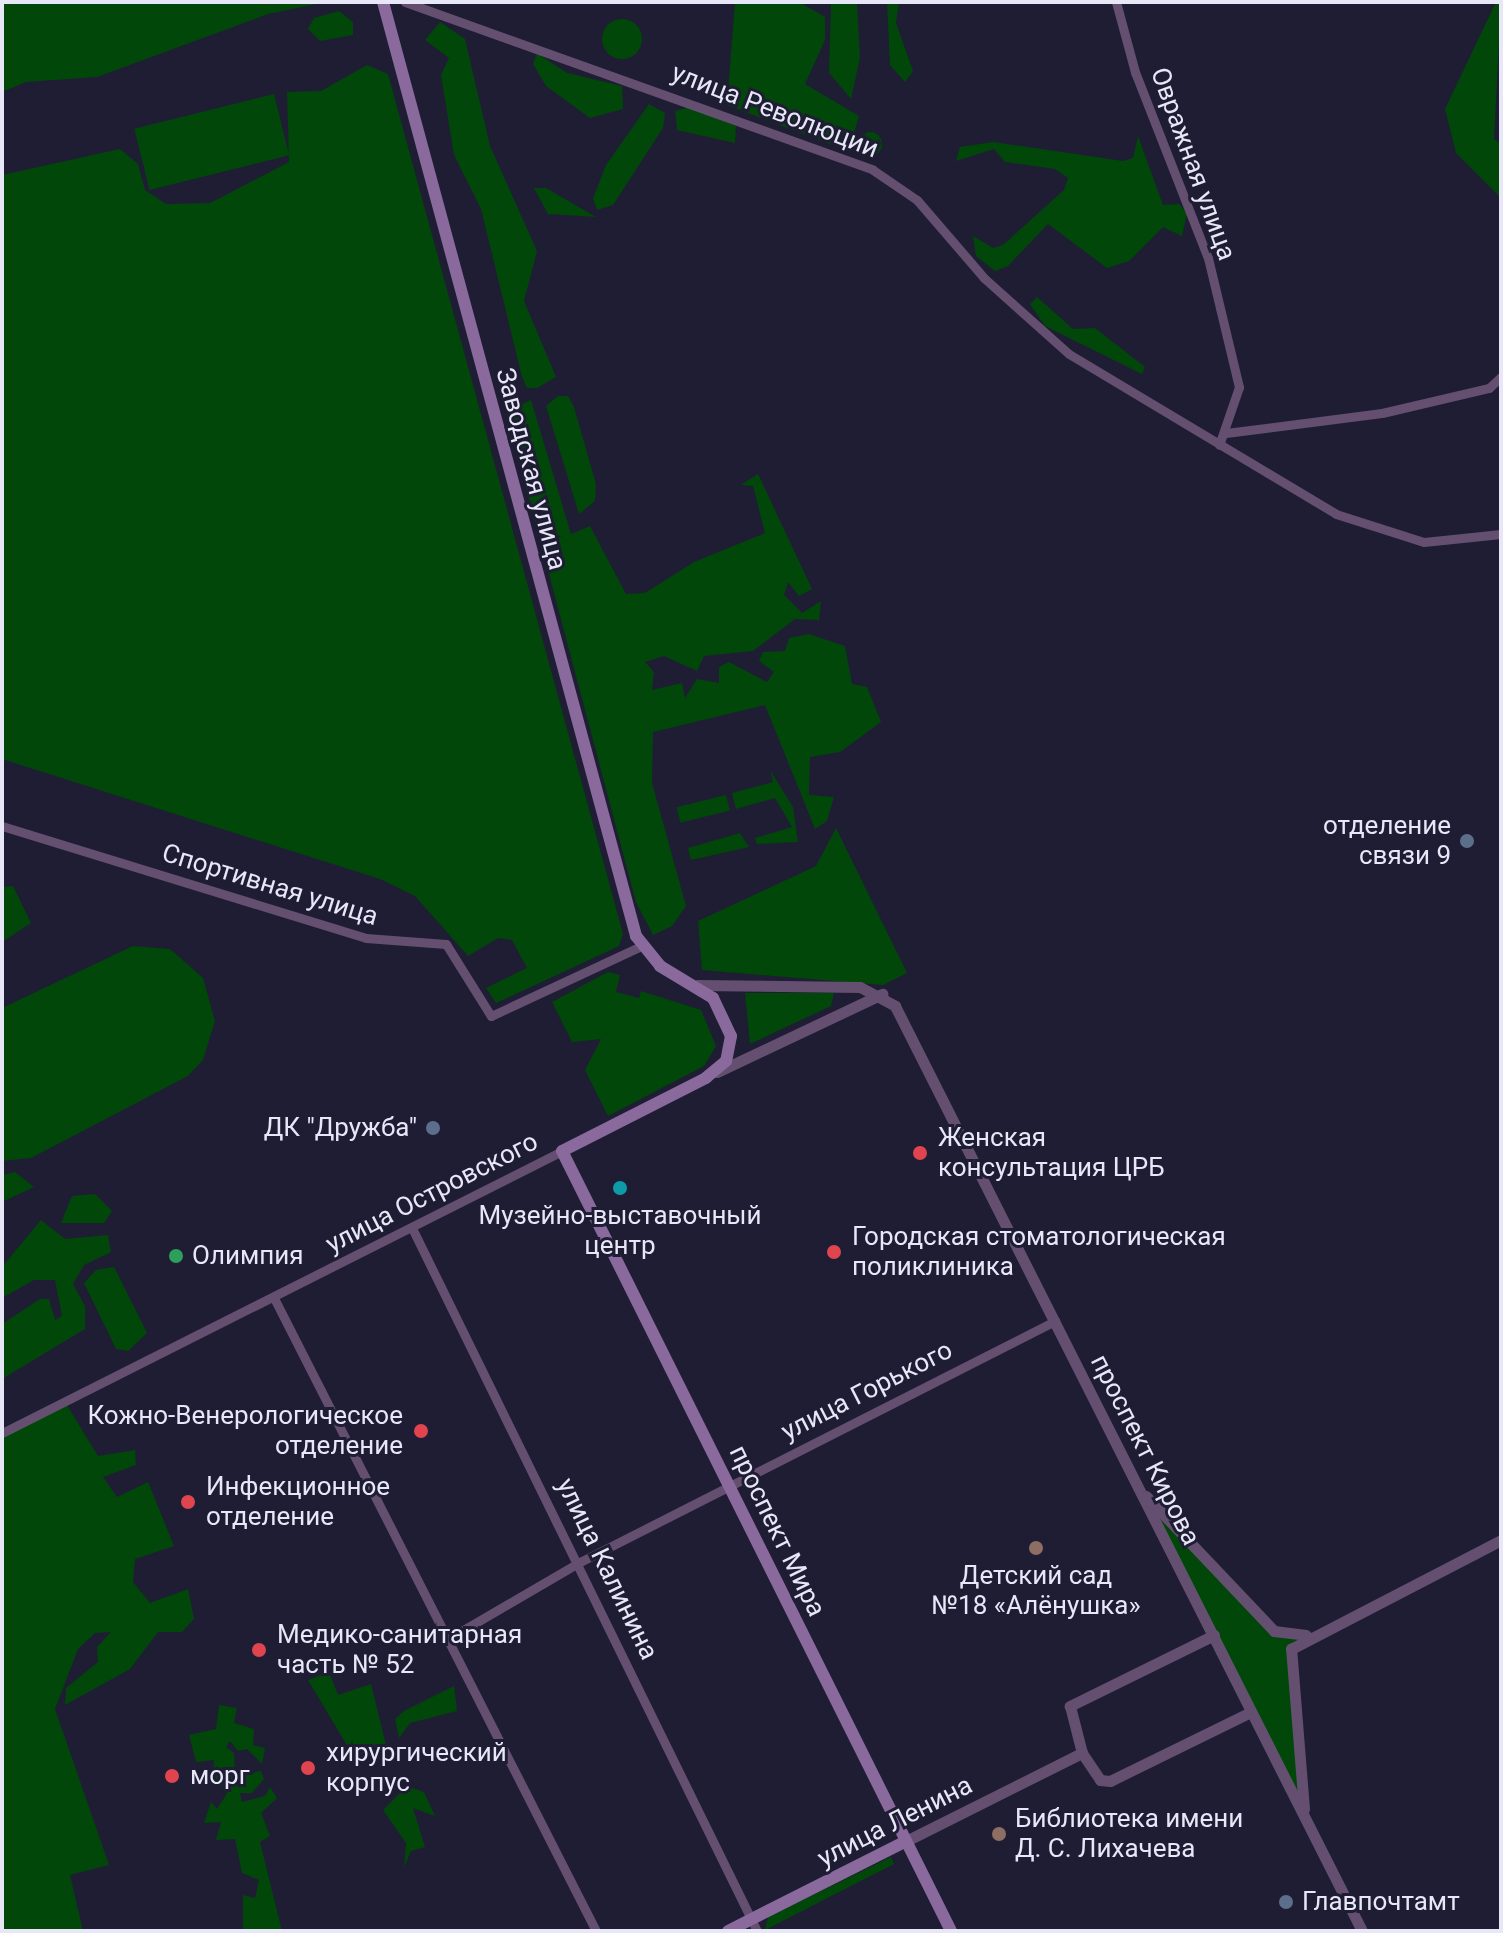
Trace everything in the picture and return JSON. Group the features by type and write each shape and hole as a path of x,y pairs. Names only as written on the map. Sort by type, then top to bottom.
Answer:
{"main road":[{"name":"Заводская улица","path":"383,2 641,946"},
{"path":"641,946 697,985 722,1009 731,1036 726,1061 706,1078"},
{"name":"улица Островского","path":"562,1151 706,1078"},
{"name":"проспект Мира","path":"562,1151 951,1931"},
{"name":"улица Ленина","path":"728,1931 756,1924 906,1841"}],"street":[{"name":"улица Революции","path":"405,2 873,170 917,200 1029,323 1117,387 1336,514 1397,537 1501,534"},
{"name":"Овражная улица","path":"1116,2 1135,72 1208,258 1239,387 1226,433 1219,445"},
{"path":"1226,433 1382,413 1489,388 1501,377"},
{"name":"Спортивная улица","path":"2,826 366,938 446,944 491,1016 641,946"},
{"path":"697,985 860,987 883,994"},
{"name":"улица Островского","path":"706,1078 883,994"},
{"name":"проспект Кирова","path":"883,994 901,1014 1362,1931"},
{"name":"улица Островского","path":"2,1433 562,1151"},
{"name":"улица Калинина","path":"412,1228 580,1562 756,1924"},
{"path":"274,1298 596,1931"},
{"name":"улица Горького","path":"448,1639 580,1562 1055,1321"},
{"path":"1141,1492 1274,1631 1307,1635"},
{"path":"1306,1820 1288,1663 1307,1635 1501,1540"},
{"path":"1214,1635 1070,1706 1082,1753 1096,1776 1110,1781 1251,1712"},
{"name":"улица Ленина","path":"906,1841 1082,1753"}],"green space":[{"path":"2,2 326,2 268,14 97,77 26,82 2,92"},
{"path":"735,2 799,2 825,17 825,40 805,84 859,116 851,142 838,147 727,105"},
{"path":"831,2 857,2 860,58 851,99 829,73"},
{"path":"887,2 899,2 896,23 913,71 905,82 890,65"},
{"path":"1496,2 1501,2 1494,139 1501,144 1501,198 1456,153 1445,109"},
{"path":"339,11 353,22 353,35 320,41 308,29 314,18"},
{"path":"622,19 636,25 642,39 636,53 622,59 608,53 602,39 608,25"},
{"path":"440,22 465,39 490,146 537,251 524,301 556,377 537,388 527,388 522,377 481,209 454,155 441,75 449,58 425,40"},
{"path":"537,53 567,73 622,86 623,109 590,118 546,86 533,64"},
{"path":"367,65 388,74 623,934 619,946 496,1003 486,988 527,968 512,940 498,938 468,956 415,896 380,879 2,759 2,175 120,149 138,164 145,190 166,204 210,203 289,162 287,92 321,91"},
{"path":"274,94 289,155 150,190 134,129"},
{"path":"649,104 665,113 663,128 613,205 597,210 593,198 606,165"},
{"path":"689,107 736,126 735,143 677,130 675,111"},
{"path":"870,132 878,136 882,144 878,152 870,156 862,152 858,144 862,136"},
{"path":"1138,136 1163,205 1179,204 1187,213 1182,236 1163,227 1129,261 1107,268 1048,224 1008,266 995,271 976,256 973,236 993,248 1003,245 1064,190 1068,178 1055,169 1005,162 994,149 956,161 960,147 993,142 1123,161 1133,158"},
{"path":"534,188 546,188 596,217 548,214"},
{"path":"1037,297 1073,329 1095,328 1145,367 1142,374 1045,326 1030,304"},
{"path":"558,396 568,396 574,407 596,484 595,501 579,514 546,406"},
{"path":"531,400 571,534 590,526 626,594 645,593 694,562 765,533 753,486 741,485 758,474 812,589 799,596 788,582 784,595 802,613 821,601 819,620 795,619 753,651 704,656 697,671 664,656 645,662 654,672 652,690 682,683 685,698 697,679 719,683 719,667 729,662 767,682 774,672 759,661 763,652 785,651 789,638 809,634 845,646 852,684 867,687 881,722 840,752 810,757 809,795 834,797 827,821 815,829 765,705 653,732 652,783 686,906 672,926 653,935 636,902 506,412"},
{"path":"770,770 793,807 798,842 757,844 755,838 792,827 775,798 736,809 732,793 773,782"},
{"path":"726,795 730,811 680,823 677,807"},
{"path":"836,828 907,973 883,985 702,970 698,921 816,866"},
{"path":"740,833 749,847 691,860 688,848"},
{"path":"13,886 31,923 2,942 2,887"},
{"path":"133,946 170,949 203,978 215,1021 203,1060 188,1076 31,1158 2,1161 2,1008"},
{"path":"608,972 620,975 616,992 639,998 641,991 701,1010 716,1046 704,1066 608,1116 585,1070 601,1039 572,1042 552,1002"},
{"path":"745,993 834,993 831,1006 750,1044"},
{"path":"15,1172 34,1187 2,1202 2,1175"},
{"path":"95,1194 112,1211 104,1223 61,1223 72,1196"},
{"path":"41,1220 65,1239 108,1235 111,1252 84,1265 73,1284 85,1306 85,1329 2,1379 2,1324 40,1299 49,1299 55,1320 62,1316 55,1280 34,1280 2,1298 2,1267"},
{"path":"114,1267 147,1333 128,1351 116,1349 84,1283 96,1270"},
{"path":"65,1402 98,1456 135,1450 136,1465 103,1477 117,1497 148,1482 174,1546 135,1559 133,1582 150,1603 188,1589 194,1619 182,1632 158,1632 130,1669 65,1705 66,1688 98,1662 97,1647 111,1632 95,1633 78,1649 55,1709 109,1865 70,1875 83,1931 2,1931 2,1433"},
{"path":"1141,1493 1274,1632 1307,1635 1291,1649 1306,1820"},
{"path":"329,1672 338,1695 371,1684 386,1745 367,1746 360,1756 351,1752 308,1680"},
{"path":"454,1686 457,1711 410,1723 399,1738 395,1719 404,1711"},
{"path":"219,1705 237,1708 234,1723 254,1729 253,1745 265,1748 262,1764 247,1749 238,1751 230,1741 226,1747 234,1753 235,1777 261,1771 264,1779 252,1793 240,1793 242,1802 265,1796 270,1787 277,1798 261,1813 270,1836 260,1842 282,1931 243,1931 243,1895 255,1898 259,1880 242,1873 235,1839 216,1840 221,1822 204,1823 211,1802 217,1809 231,1787 212,1786 214,1760 196,1762 189,1735 216,1729"},
{"path":"407,1786 424,1792 435,1816 413,1808 425,1847 411,1851 404,1867 406,1843 383,1810"},
{"path":"891,1857 894,1864 765,1930 768,1917"}],"place":[{"name":"отделение связи 9","path":"1467,841"},
{"name":"ДК \"Дружба\"","path":"433,1128"},
{"name":"Женская консультация ЦРБ","path":"920,1153"},
{"name":"Музейно-выставочный центр","path":"620,1188"},
{"name":"Городская стоматологическая поликлиника","path":"834,1252"},
{"name":"Олимпия","path":"176,1256"},
{"name":"Кожно-Венерологическое отделение","path":"421,1431"},
{"name":"Инфекционное отделение","path":"188,1502"},
{"name":"Детский сад №18 «Алёнушка»","path":"1036,1548"},
{"name":"Медико-санитарная часть № 52","path":"259,1650"},
{"name":"хирургический корпус","path":"308,1768"},
{"name":"морг","path":"172,1776"},
{"name":"Библиотека имени Д. С. Лихачева","path":"999,1834"},
{"name":"Главпочтамт","path":"1286,1902"}]}
